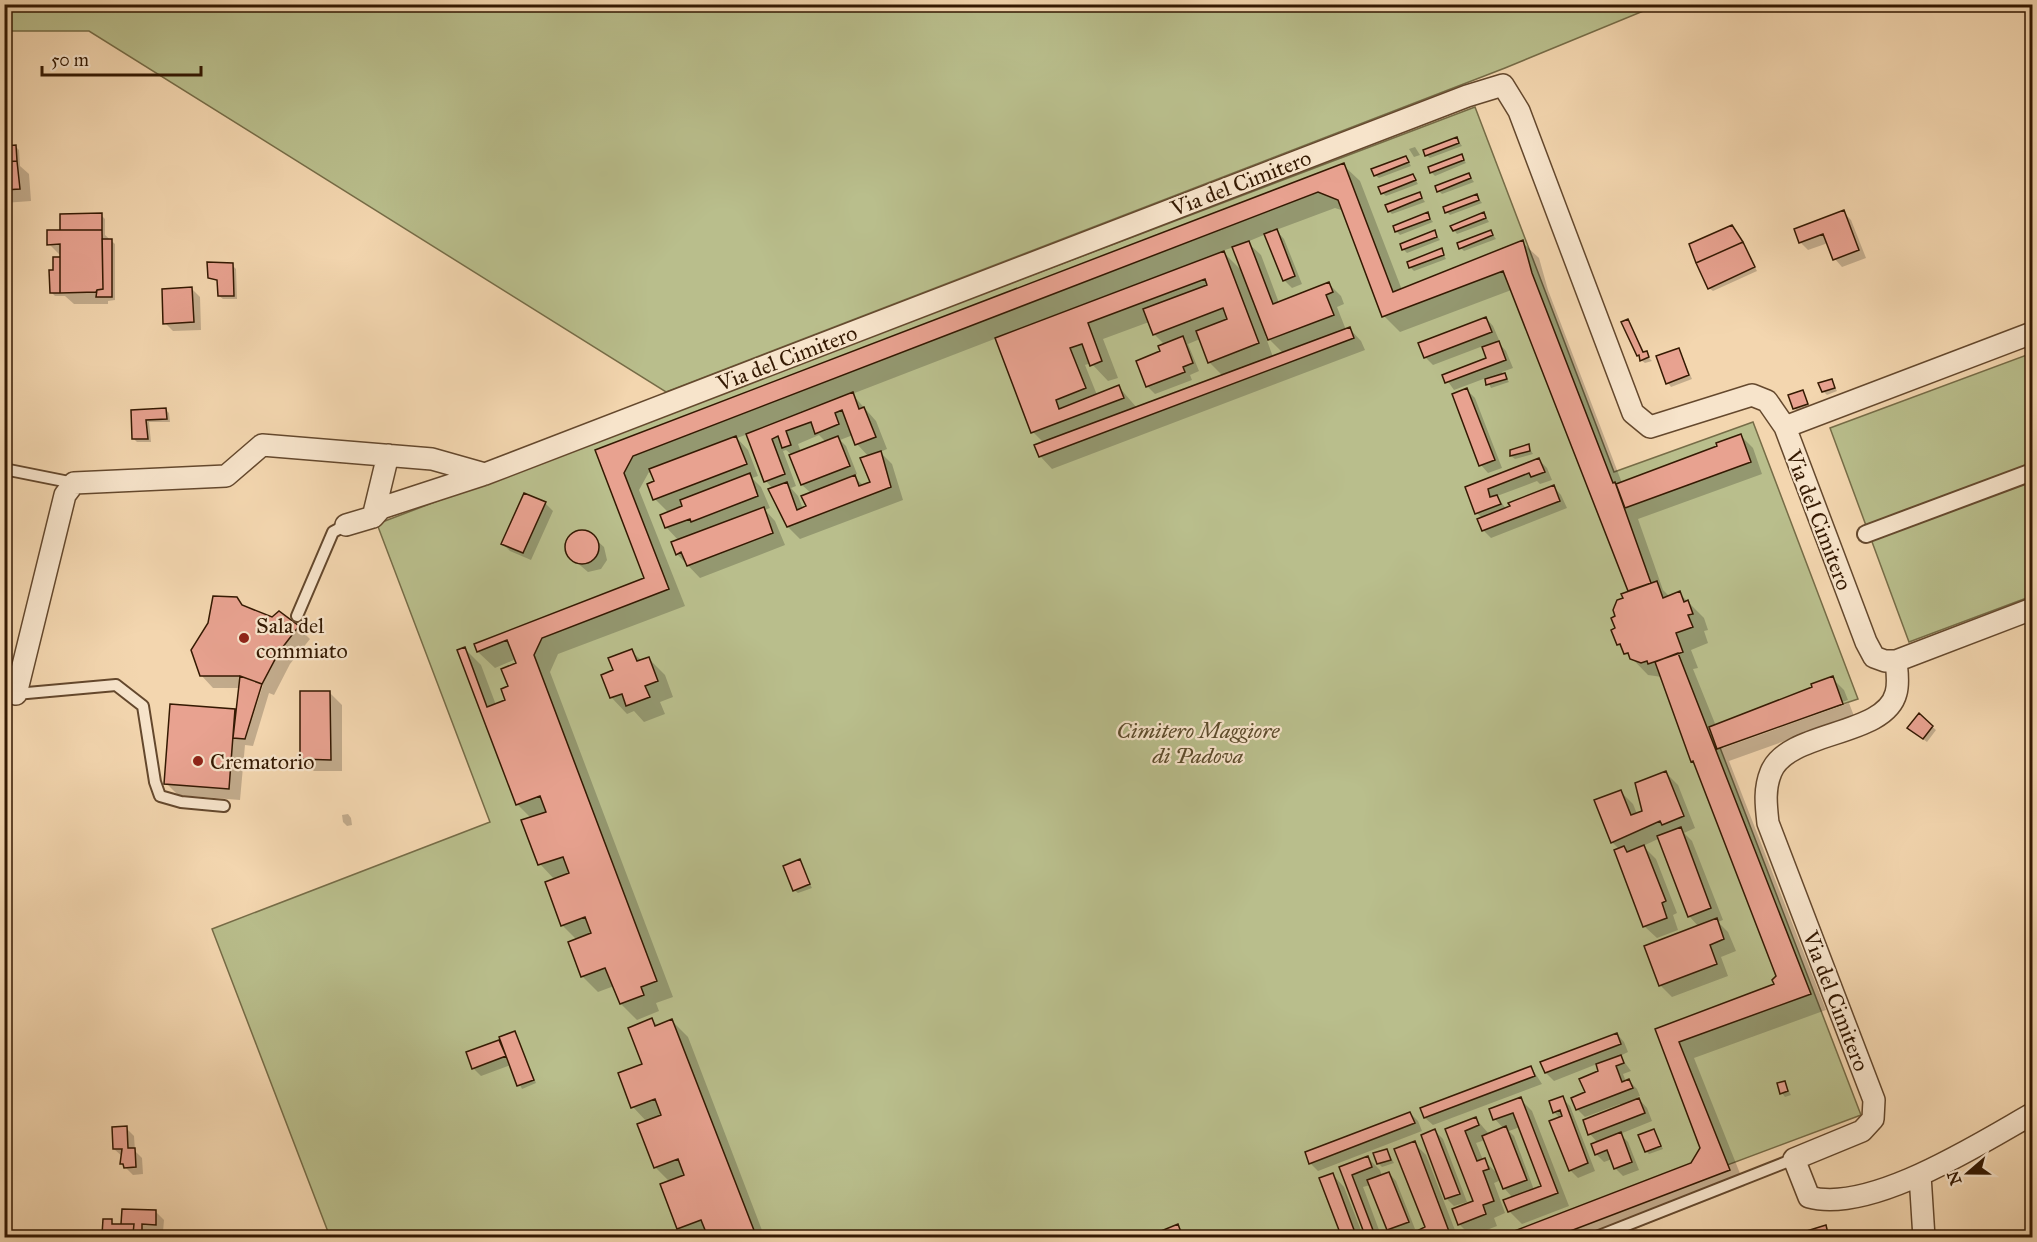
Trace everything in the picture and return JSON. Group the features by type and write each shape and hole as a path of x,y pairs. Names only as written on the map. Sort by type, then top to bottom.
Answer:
{"street":[{"name":"Via del Cimitero","path":"346,525 373,517 381,508 485,474 1467,96 1503,85 1519,111 1633,413 1650,427 1752,395 1767,401 1785,427 1866,642 1874,657 1885,661 1896,661 1896,695 1879,716 1786,753 1772,770 1766,794 1768,823 1874,1100 1873,1119 1862,1131 1794,1159"},
{"name":"Via del Cimitero","path":"1785,427 2032,333"},
{"path":"16,694 65,495 74,483 226,476 262,445 432,459 485,474"},
{"path":"373,517 388,455"},
{"name":"Via del Cimitero","path":"1866,534 2032,472"},
{"path":"1896,661 2032,609"},
{"path":"1794,1159 1809,1197 1825,1202 1863,1194 1920,1175 2032,1114"},
{"path":"1920,1175 1924,1238"}],"lane":[{"path":"4,469 74,483"},
{"path":"297,616 333,532 346,525"},
{"path":"16,694 116,685 143,706 155,782 160,796 181,802 224,806"},
{"name":"Via del Cimitero","path":"1594,1238 1794,1159"}],"green space":[{"path":"5,4 1658,5 1505,68 666,392 89,31 5,31"},
{"name":"Cimitero Maggiore di Padova","path":"1475,107 1614,472 1753,422 1858,699 1719,745 1861,1115 1535,1237 330,1237 212,929 490,822 377,524"},
{"path":"2032,353 2032,596 1909,642 1830,428"}],"building":[{"path":"1457,137 1459,143 1425,156 1423,150"},
{"path":"16,145 17,161 4,162 4,146"},
{"path":"1462,154 1464,160 1430,173 1428,167"},
{"path":"1406,156 1409,162 1374,176 1371,169"},
{"path":"17,161 20,189 4,190 4,162"},
{"path":"1344,163 1393,292 1523,240 1532,273 1613,483 1615,482 1651,583 1628,591 1503,271 1382,317 1338,200 1318,192 633,456 624,473 669,589 542,638 534,655 657,981 641,987 644,995 620,1004 605,968 581,977 568,942 591,933 585,917 561,926 545,882 569,873 563,857 538,865 521,820 546,812 540,796 516,805 457,650 465,647 487,707 505,700 501,689 508,686 501,669 516,663 507,640 477,652 474,644 644,578 595,450"},
{"path":"1469,173 1471,178 1437,192 1435,186"},
{"path":"1413,174 1416,180 1381,194 1378,187"},
{"path":"1420,192 1422,198 1388,212 1385,205"},
{"path":"1477,194 1479,200 1445,213 1443,207"},
{"path":"1844,210 1859,250 1833,260 1823,234 1799,243 1794,229"},
{"path":"1428,212 1430,219 1395,232 1393,226"},
{"path":"1484,212 1486,218 1453,231 1450,226"},
{"path":"102,213 102,230 60,230 60,214"},
{"path":"1732,225 1743,242 1696,263 1689,244"},
{"path":"1277,229 1295,276 1283,281 1264,234"},
{"path":"47,230 102,230 103,289 96,292 60,293 60,244 47,245"},
{"path":"1435,230 1437,237 1402,250 1400,244"},
{"path":"1491,230 1493,235 1459,249 1457,243"},
{"path":"102,239 112,239 112,297 96,297 97,290 103,289"},
{"path":"1249,241 1273,304 1329,282 1333,292 1326,295 1334,315 1268,340 1232,247"},
{"path":"1743,242 1755,267 1708,289 1696,263"},
{"path":"1442,248 1444,255 1409,268 1407,262"},
{"path":"1224,251 1259,343 1208,363 1196,331 1227,319 1223,308 1153,335 1143,309 1207,285 1205,279 1088,323 1102,361 1090,366 1082,344 1070,348 1086,388 1056,400 1059,409 1119,385 1124,398 1031,433 995,338"},
{"path":"53,257 60,257 60,293 50,293 49,270 53,270"},
{"path":"207,262 233,263 234,296 218,296 217,280 208,278"},
{"path":"192,287 194,322 163,324 162,289"},
{"path":"1486,317 1492,332 1424,358 1418,343"},
{"path":"1628,319 1643,352 1647,351 1649,357 1640,361 1621,322"},
{"path":"1350,327 1354,338 1039,457 1034,445"},
{"path":"1183,336 1193,363 1183,367 1185,372 1146,387 1136,361 1160,351 1158,346"},
{"path":"1499,341 1506,360 1445,383 1442,375 1486,358 1482,347"},
{"path":"1679,348 1689,375 1666,384 1656,356"},
{"path":"1505,373 1507,379 1486,385 1485,379"},
{"path":"1832,379 1835,388 1822,392 1818,383"},
{"path":"1467,388 1495,460 1479,466 1452,394"},
{"path":"1803,390 1808,404 1793,409 1788,395"},
{"path":"853,392 859,409 864,407 876,437 855,445 842,410 835,413 839,424 815,434 811,422 786,431 791,445 782,448 778,436 772,439 785,474 764,482 746,434"},
{"path":"166,408 167,419 146,420 148,439 132,439 131,410"},
{"path":"1741,434 1751,462 1625,508 1616,484 1717,446 1716,443"},
{"path":"736,436 747,464 653,500 647,484 654,481 649,469"},
{"path":"838,436 850,466 801,485 789,455"},
{"path":"1529,444 1530,451 1510,456 1510,450"},
{"path":"881,451 891,487 787,527 768,489 787,482 797,510 806,506 801,496 855,475 859,486 870,482 860,458"},
{"path":"1539,458 1545,472 1531,477 1529,473 1488,489 1490,497 1497,495 1501,504 1475,514 1465,487"},
{"path":"750,473 758,496 691,522 690,519 665,528 660,515 682,506 680,500"},
{"path":"1554,485 1560,501 1482,531 1477,519 1510,506 1508,503"},
{"path":"524,493 546,502 523,553 501,544"},
{"path":"764,507 773,533 687,566 681,552 676,555 671,542"},
{"path":"582,530 594,535 599,547 594,559 582,564 570,559 565,547 570,535"},
{"path":"1657,581 1663,598 1680,591 1684,602 1688,600 1693,614 1688,615 1693,627 1676,633 1683,652 1648,664 1647,661 1641,663 1630,659 1628,653 1624,654 1620,644 1617,645 1611,630 1615,628 1611,618 1615,616 1613,610 1617,600 1623,598 1621,594"},
{"name":"Sala del commiato","path":"213,596 237,597 242,605 272,617 279,611 299,626 279,652 262,684 240,676 200,676 191,650 208,623"},
{"path":"632,649 637,661 649,657 658,681 645,686 650,697 626,706 622,694 610,698 601,675 613,670 608,658"},
{"path":"1678,653 1811,994 1679,1042 1730,1170 1552,1238 1496,1238 1691,1163 1700,1148 1655,1029 1774,984 1772,980 1776,976 1693,761 1691,762 1655,662"},
{"path":"240,676 262,684 245,739 233,738"},
{"path":"1833,676 1843,704 1717,749 1709,727 1812,687 1811,684"},
{"path":"300,691 330,691 331,760 300,759"},
{"name":"Crematorio","path":"170,704 235,709 229,789 164,784"},
{"path":"1919,713 1933,726 1923,739 1907,728"},
{"path":"1666,771 1684,816 1662,825 1660,821 1611,843 1594,800 1621,790 1631,815 1642,811 1635,783"},
{"path":"1681,827 1711,908 1688,917 1657,836"},
{"path":"1644,845 1666,901 1662,903 1667,918 1643,927 1614,850 1624,846 1627,852"},
{"path":"800,859 810,884 793,891 783,866"},
{"path":"1717,918 1724,939 1710,945 1717,964 1659,986 1644,946"},
{"path":"652,1018 655,1026 672,1019 757,1238 701,1238 707,1235 701,1220 677,1229 660,1184 684,1175 678,1159 654,1168 637,1124 661,1115 655,1099 631,1108 618,1073 642,1064 628,1028"},
{"path":"515,1031 534,1080 517,1086 499,1037"},
{"path":"1617,1033 1621,1044 1545,1073 1540,1062"},
{"path":"499,1040 506,1056 472,1069 466,1052"},
{"path":"1621,1055 1624,1063 1616,1066 1622,1082 1629,1079 1633,1088 1576,1110 1571,1098 1585,1092 1579,1079 1598,1071 1596,1064"},
{"path":"1531,1066 1535,1076 1424,1118 1420,1108"},
{"path":"1785,1081 1788,1091 1780,1094 1777,1083"},
{"path":"1563,1096 1588,1163 1569,1171 1549,1121 1562,1116 1560,1110 1553,1113 1549,1101"},
{"path":"1521,1097 1558,1193 1508,1212 1503,1200 1541,1186 1513,1113 1493,1120 1489,1109"},
{"path":"1639,1098 1645,1113 1588,1135 1583,1120"},
{"path":"1410,1112 1415,1123 1309,1164 1305,1152"},
{"path":"1476,1117 1479,1125 1465,1131 1477,1161 1485,1158 1489,1169 1483,1171 1494,1201 1483,1205 1486,1214 1458,1225 1452,1209 1473,1201 1445,1129"},
{"path":"127,1126 128,1148 135,1148 136,1167 124,1168 123,1164 120,1164 122,1149 113,1149 112,1127"},
{"path":"1506,1126 1527,1180 1503,1189 1482,1136"},
{"path":"1435,1129 1460,1194 1445,1199 1421,1135"},
{"path":"1654,1129 1661,1146 1645,1152 1638,1135"},
{"path":"1621,1132 1632,1162 1614,1169 1607,1150 1595,1155 1591,1144"},
{"path":"1415,1141 1450,1234 1441,1238 1403,1238 1425,1227 1394,1149"},
{"path":"1387,1149 1391,1160 1377,1164 1373,1153"},
{"path":"1368,1156 1372,1167 1352,1175 1376,1238 1366,1238 1339,1167"},
{"path":"1389,1172 1409,1222 1387,1230 1367,1180"},
{"path":"1333,1173 1357,1238 1342,1238 1319,1178"},
{"path":"122,1209 156,1210 156,1225 142,1224 142,1234 133,1234 134,1224 121,1224"},
{"path":"103,1219 112,1219 112,1224 134,1224 133,1234 142,1234 141,1238 102,1235"},
{"path":"1178,1224 1183,1238 1144,1238"},
{"path":"1826,1225 1829,1238 1801,1238 1800,1233"}],"place":[{"name":"Sala del commiato","path":"244,638"},
{"name":"Crematorio","path":"198,761"}]}
